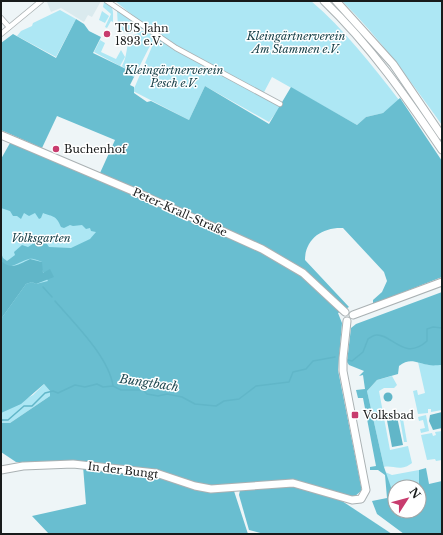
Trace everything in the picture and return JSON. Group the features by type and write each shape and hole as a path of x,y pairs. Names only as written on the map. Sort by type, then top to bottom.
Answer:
{"street":[{"path":"107,1 176,48 280,104"},
{"path":"324,1 360,38 387,71 442,150"},
{"path":"336,1 392,64 442,136"},
{"path":"1,34 38,2"},
{"path":"1,18 9,27"},
{"name":"Peter-Krall-Straße","path":"1,135 147,196 262,249 303,273 345,312"},
{"path":"353,315 350,312 345,312 343,318 347,321 352,320 353,315 442,282"},
{"name":"In der Bungt","path":"1,470 22,466 73,464 156,472 195,486 211,489 292,483 352,500 361,499 366,490 343,371 347,321"}],"shaded area":[{"path":"101,1 92,17 88,15 84,22 61,8 51,12 47,2"},
{"path":"76,19 84,24 89,31 101,37 93,53 126,69 126,73 134,77 130,85 134,87 134,93 147,102 151,101 189,120 205,86 269,124 291,87 357,125 366,117 383,113 400,98 442,161 442,277 373,304 373,300 382,292 387,281 384,272 343,228 328,230 316,236 311,240 306,253 305,260 349,307 338,313 342,323 338,370 361,486 361,491 354,497 293,480 234,491 248,534 49,534 32,516 86,504 83,466 16,462 1,452 1,423 10,423 50,396 50,391 44,384 21,404 1,413 1,319 26,284 32,282 36,284 48,281 42,270 42,262 29,259 11,266 7,266 4,265 2,261 1,253 3,258 7,261 15,255 14,252 22,245 28,247 39,240 47,244 49,247 71,248 90,239 96,232 91,231 90,228 86,229 82,225 70,225 64,228 61,227 56,218 43,213 39,219 35,213 29,216 24,213 21,219 17,216 13,216 10,211 1,208 1,159 10,143 100,177 102,174 100,173 115,140 57,116 42,148 1,130 1,43 13,34 56,58"},
{"path":"30,259 42,262 43,273 50,269 54,277 36,284 32,282 26,284 1,319 1,260 8,265 15,266"},
{"path":"442,292 442,365 431,365 414,361 403,363 399,366 398,374 377,380 367,391 384,467 388,479 387,498 385,475 378,470 370,470 370,467 376,466 363,398 358,398 356,390 365,389 363,375 359,376 364,371 349,365 347,362 351,328 356,324"},
{"path":"386,393 390,393 392,397 390,401 386,401 384,399 384,395"},
{"path":"396,412 403,445 392,447 386,415"},
{"path":"442,412 442,428 433,430 429,421 430,415"},
{"path":"426,468 429,484 442,481 442,534 404,534 377,514 372,501 387,498 387,519 427,519 427,479 419,479 419,470"},
{"path":"292,486 342,501 392,534 264,534 249,530 239,495 240,490"}],"green space":[{"path":"115,1 311,1 346,35 399,100 383,113 366,117 357,125 272,77 262,96 281,106 269,122 205,86 189,120 133,91 157,35"},
{"path":"342,1 442,1 442,125 382,45"},
{"path":"104,2 112,7 113,12 113,22 111,21 107,28 105,27 111,14 103,7"},
{"path":"60,10 76,19 56,57 17,36 21,31 32,26 33,23"},
{"path":"117,10 144,28 129,34 118,28"},
{"path":"102,11 109,16 105,23 99,20"},
{"path":"146,30 155,36 134,77 129,75 126,69 122,66 130,40 133,36"},
{"path":"100,40 105,43 101,52 116,59 121,50 125,57 120,66 94,52"},
{"name":"Volksgarten","path":"1,185 112,215 98,236 1,325"},
{"path":"418,362 429,365 442,365 442,410 431,412 431,409 428,409 428,413 418,414 413,391 417,390 418,395 425,393"},
{"path":"392,376 397,385 394,388 384,388 379,391 390,450 408,446 412,463 401,468 384,467 367,391 377,380"},
{"path":"44,384 50,391 50,396 10,423 1,423 1,412 33,395"},
{"path":"402,413 407,442 404,442 399,414"},
{"path":"426,415 429,431 421,433 420,429 425,428 423,420 419,421 418,417"},
{"path":"442,431 442,460 427,460 421,435 432,433 433,436 436,435 435,432"},
{"path":"419,470 419,479 388,479 385,472 392,475"}],"waterway":[{"path":"43,287 52,297"},
{"path":"55,301 98,352 110,375 113,386"},
{"name":"Bungtbach","path":"348,360 352,361 363,352 368,339 374,335 382,336 398,345 411,349 419,347 427,341 427,329 433,327 442,328"},
{"name":"Bungtbach","path":"1,420 8,420 24,406 32,406 45,393 53,391 58,393 75,385 85,387 97,384 103,387 113,386 121,390 143,390 147,394 158,396 167,394 182,397 195,404 216,406 224,401 239,399 256,386 289,382 293,372 306,369 313,361 335,357"}],"place":[{"name":"TUS Jahn 1893 e.V.","path":"107,34"},
{"name":"Buchenhof","path":"56,149"},
{"name":"Volksbad","path":"355,415"}],"park label":[{"name":"Kleingärtnerverein Am Stammen e.V.","path":"296,42"},
{"name":"Kleingärtnerverein Pesch e.V.","path":"174,76"}]}
